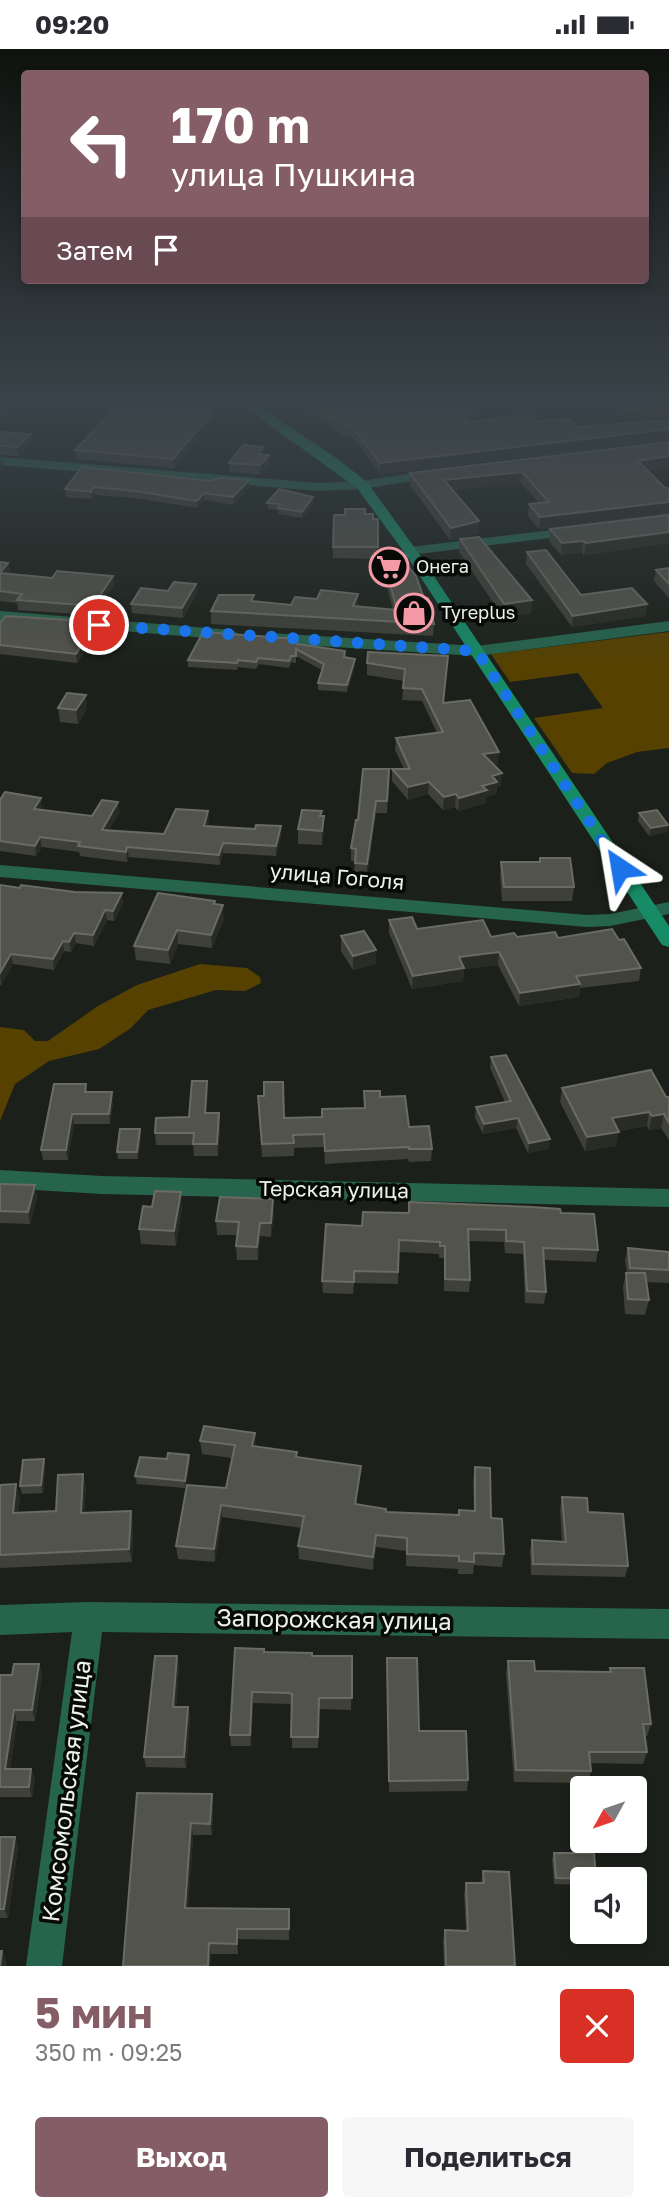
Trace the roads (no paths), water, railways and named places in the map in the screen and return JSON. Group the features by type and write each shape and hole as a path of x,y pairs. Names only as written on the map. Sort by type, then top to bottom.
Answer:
{"street":[{"path":"365,489 410,551 669,941"},
{"path":"410,551 587,530"},
{"path":"0,616 477,651 669,626"},
{"name":"улица Гоголя","path":"0,871 587,921 669,908"},
{"name":"Терская улица","path":"0,1179 102,1185 669,1198"},
{"name":"Запорожская улица","path":"0,1620 89,1617 669,1624"},
{"name":"Комсомольская улица","path":"44,1966 89,1617"}],"place":[{"name":"Онега","path":"389,567"},
{"name":"Tyreplus","path":"414,613"}]}
